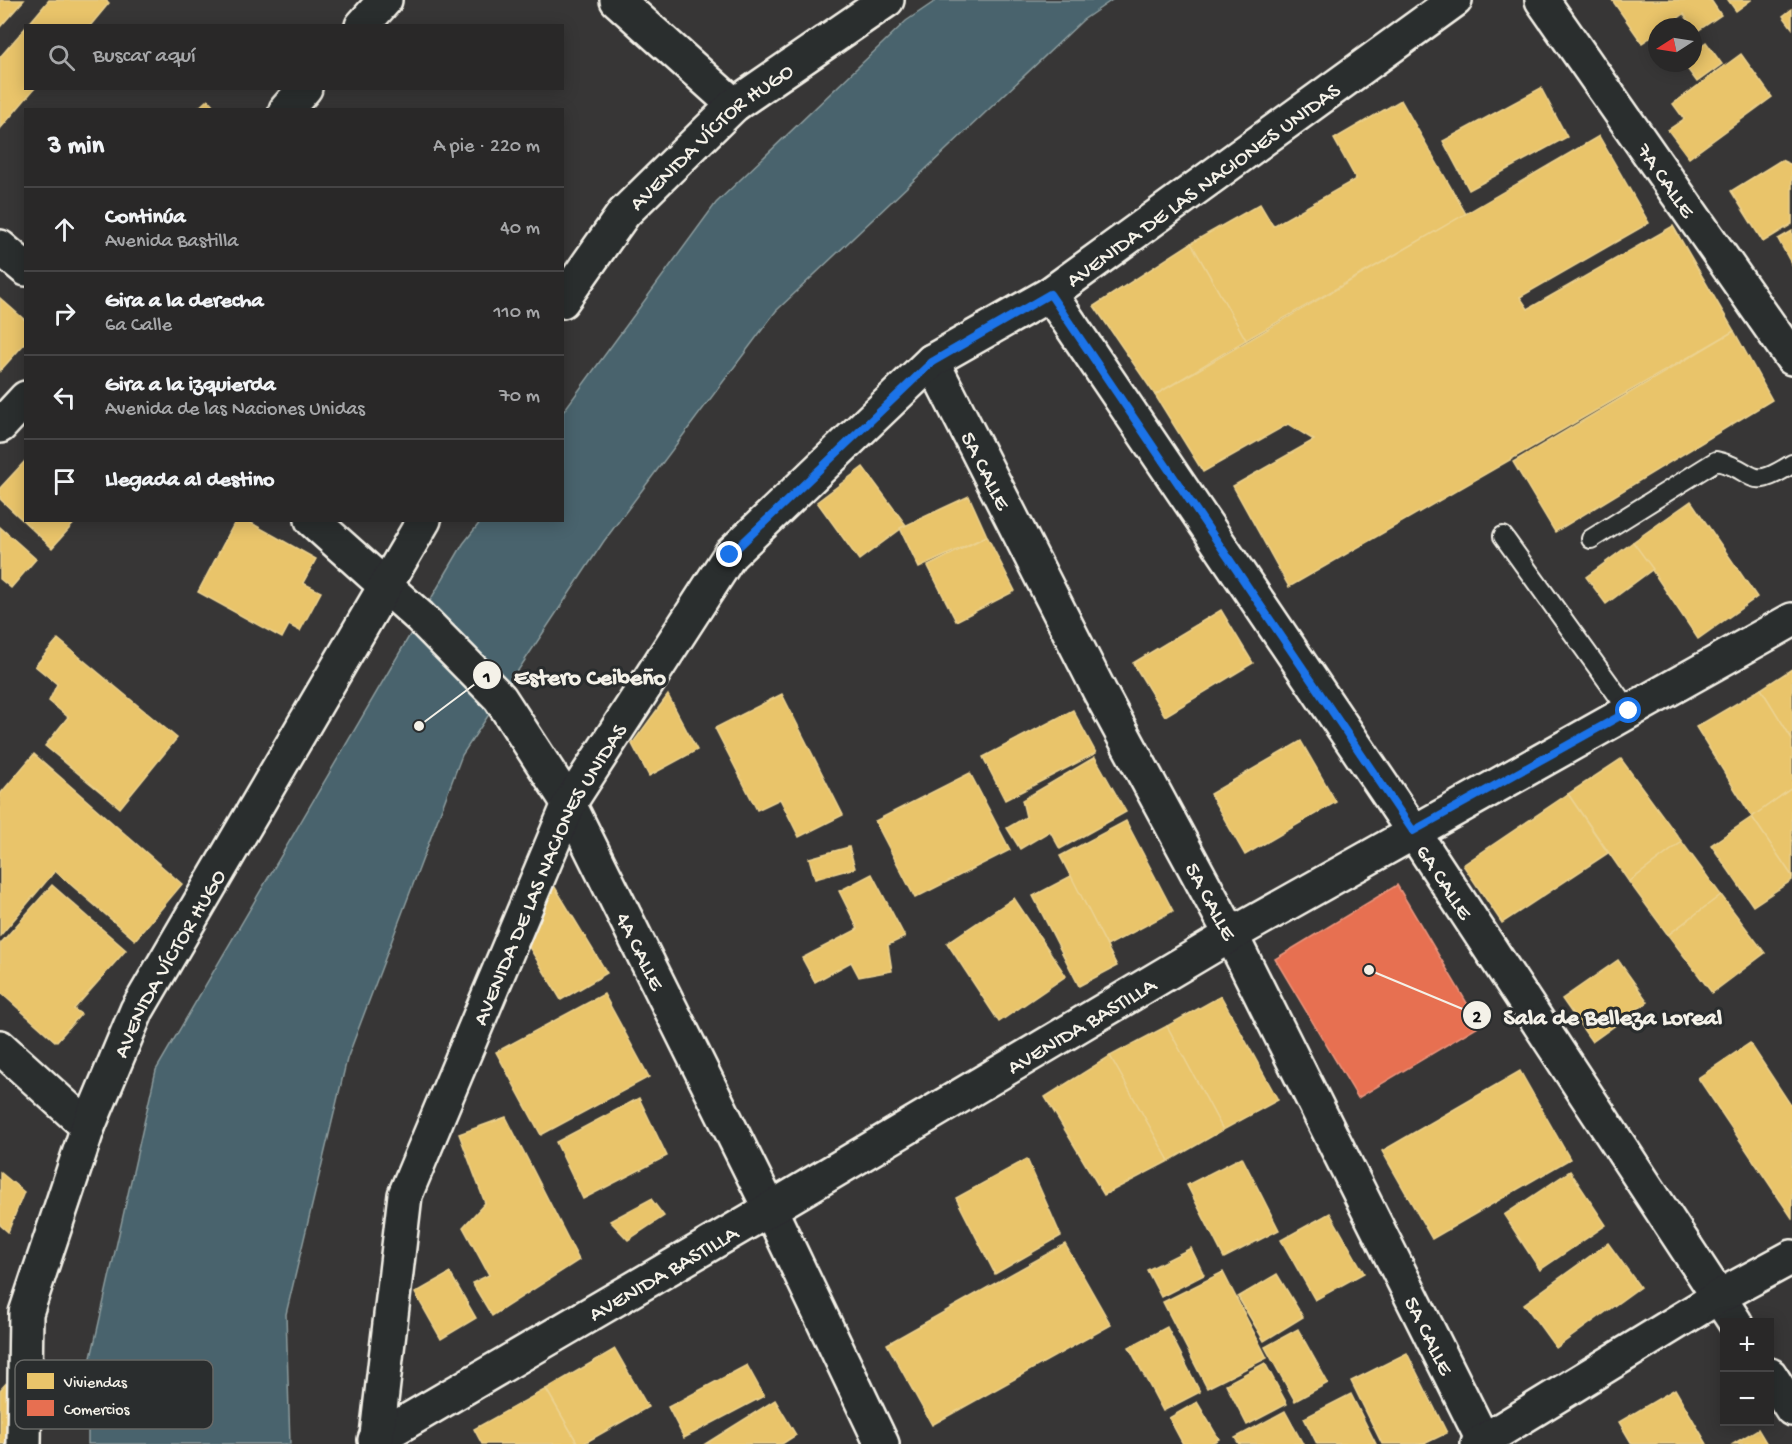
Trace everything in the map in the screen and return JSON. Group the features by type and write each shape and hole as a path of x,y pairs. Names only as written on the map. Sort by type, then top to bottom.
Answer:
{"street":[{"path":"364,24 385,0"},
{"path":"617,0 734,105"},
{"name":"AVENIDA VÍCTOR HUGO","path":"564,298 624,213 734,105 887,0"},
{"name":"AVENIDA DE LAS NACIONES UNIDAS","path":"375,1442 405,1195 569,804 730,555 932,362 1050,294 1455,0"},
{"name":"7A CALLE","path":"1542,0 1792,358"},
{"path":"288,108 303,90"},
{"path":"0,247 24,267"},
{"name":"6A CALLE","path":"1050,294 1413,831 1726,1310"},
{"name":"5A CALLE","path":"932,362 1101,694 1231,935 1482,1443"},
{"path":"0,426 24,400"},
{"name":"4A CALLE","path":"314,522 420,617 500,698 569,804 771,1209 882,1444"},
{"name":"AVENIDA VÍCTOR HUGO","path":"25,1360 26,1313 88,1127 137,1010 423,522"},
{"name":"AVENIDA BASTILLA","path":"375,1442 1231,935 1792,620"},
{"path":"0,1047 88,1127"},
{"path":"1482,1443 1726,1310 1792,1257"},
{"path":"0,1341 26,1313"},
{"path":"1774,1381 1792,1409"},
{"name":"AVENIDA VÍCTOR HUGO","path":"24,1429 24,1444"}],"lane":[{"path":"1591,539 1716,461 1758,479 1768,479 1792,465"},
{"path":"1503,536 1629,711"}],"water":[{"path":"937,0 1112,0 1083,20 776,311 604,541 462,755 347,1059 286,1314 290,1444 88,1444 88,1429 213,1429 213,1360 90,1360 156,1070 463,544 480,522 564,522 564,411 716,203 906,21"}],"building: Viviendas":[{"path":"0,0 24,0 0,27"},
{"path":"49,0 106,0 109,3 92,24 29,24"},
{"path":"1612,0 1711,0 1721,15 1702,28 1702,18 1687,18 1684,14 1678,18 1648,18 1648,39 1642,43"},
{"path":"1728,0 1751,0 1736,11"},
{"path":"1792,9 1792,28 1783,16"},
{"path":"24,29 24,90 33,90 0,129 0,57"},
{"path":"1706,42 1722,64 1697,82 1690,72 1702,72 1702,45"},
{"path":"1741,54 1772,97 1689,158 1668,130 1684,119 1673,104"},
{"path":"1541,88 1567,137 1469,190 1443,141"},
{"path":"208,99 215,108 198,108"},
{"path":"1401,100 1466,214 1246,340 1191,243 1260,204 1273,226 1356,179 1334,139"},
{"path":"1599,136 1649,223 1520,297 1528,309 1673,226 1734,331 1289,587 1233,486 1314,440 1288,424 1203,472 1155,395"},
{"path":"1781,160 1792,165 1792,224 1763,242 1731,191"},
{"path":"1792,231 1792,265 1778,239"},
{"path":"1191,243 1246,340 1155,395 1094,306"},
{"path":"0,298 24,319 24,344 0,371"},
{"path":"1734,331 1772,400 1555,532 1513,462"},
{"path":"24,462 24,522 0,499 0,488"},
{"path":"863,467 906,525 859,560 817,502"},
{"path":"969,496 987,536 919,568 900,528"},
{"path":"1691,501 1757,597 1698,639 1633,542"},
{"path":"24,522 75,522 52,548"},
{"path":"235,522 250,522 316,559 303,583 321,592 300,631 289,625 282,638 198,592"},
{"path":"0,527 36,559 11,588 0,579"},
{"path":"987,536 1015,591 956,621 928,566"},
{"path":"1633,542 1653,569 1606,604 1586,577"},
{"path":"1221,610 1253,663 1165,716 1133,663"},
{"path":"58,639 177,738 120,808 45,746 68,717 49,701 57,684 35,666"},
{"path":"1792,669 1792,739 1761,689"},
{"path":"1761,689 1792,739 1792,788 1752,817 1696,727"},
{"path":"782,694 843,815 799,837 780,799 757,810 715,728"},
{"path":"668,695 697,750 649,776 632,744"},
{"path":"1073,710 1096,753 1005,800 983,757"},
{"path":"1301,741 1336,802 1245,855 1210,794"},
{"path":"34,754 182,884 135,940 55,871 0,936 0,794"},
{"path":"1095,757 1126,812 1060,849 1050,831 1020,849 1007,828 1026,817 1022,800"},
{"path":"1621,759 1682,842 1629,882 1568,794"},
{"path":"970,773 1010,850 915,898 875,821"},
{"path":"1792,788 1792,876 1752,817"},
{"path":"1568,794 1608,853 1502,923 1463,865"},
{"path":"1752,817 1792,876 1792,880 1753,906 1711,845"},
{"path":"1126,821 1173,911 1107,946 1060,856"},
{"path":"1682,842 1721,895 1668,935 1629,882"},
{"path":"849,847 855,868 815,879 809,858"},
{"path":"872,874 905,937 888,945 892,971 859,977 851,962 815,982 802,958 858,929 839,891"},
{"path":"1071,876 1117,966 1079,986 1033,896"},
{"path":"553,884 607,973 561,1000 523,937"},
{"path":"52,885 126,950 74,1009 81,1014 56,1042 0,992 0,944"},
{"path":"1721,895 1765,953 1712,993 1668,935"},
{"path":"1014,898 1066,976 999,1022 947,943"},
{"path":"1618,960 1648,1002 1592,1042 1562,999"},
{"path":"604,994 649,1077 541,1135 496,1052"},
{"path":"1221,996 1278,1100 1223,1130 1167,1026"},
{"path":"1167,1026 1223,1130 1169,1161 1110,1056"},
{"path":"1750,1043 1792,1107 1792,1218 1698,1078"},
{"path":"1110,1056 1169,1161 1104,1195 1045,1097"},
{"path":"1520,1071 1570,1159 1432,1239 1382,1151"},
{"path":"639,1098 667,1156 583,1199 556,1142"},
{"path":"506,1117 579,1260 492,1316 472,1283 489,1275 463,1227 485,1203 459,1134"},
{"path":"1242,1157 1279,1230 1224,1258 1187,1185"},
{"path":"1027,1159 1061,1236 995,1274 956,1198"},
{"path":"1570,1171 1606,1225 1540,1270 1504,1215"},
{"path":"0,1172 24,1192 8,1232 0,1225"},
{"path":"651,1199 664,1216 628,1240 610,1221"},
{"path":"1330,1213 1364,1273 1315,1300 1281,1240"},
{"path":"1608,1243 1640,1287 1556,1348 1524,1304"},
{"path":"1065,1244 1111,1325 932,1425 887,1344"},
{"path":"1191,1248 1204,1275 1161,1297 1147,1270"},
{"path":"1223,1272 1267,1358 1207,1388 1163,1302"},
{"path":"450,1273 476,1318 441,1339 415,1293"},
{"path":"1277,1274 1303,1317 1264,1341 1238,1297"},
{"path":"1167,1327 1200,1392 1163,1411 1129,1347"},
{"path":"1298,1329 1328,1383 1295,1401 1265,1347"},
{"path":"615,1349 648,1407 583,1444 578,1444 546,1389"},
{"path":"1407,1353 1447,1433 1424,1444 1382,1444 1351,1381"},
{"path":"1265,1363 1287,1404 1247,1425 1226,1384"},
{"path":"747,1365 764,1396 684,1438 668,1407"},
{"path":"11,1378 12,1444 0,1444 0,1390"},
{"path":"546,1389 578,1444 482,1444 474,1429"},
{"path":"1675,1389 1707,1444 1632,1444 1619,1422"},
{"path":"1351,1394 1376,1444 1317,1444 1304,1418"},
{"path":"775,1400 796,1435 782,1444 705,1444"},
{"path":"1197,1402 1219,1439 1210,1444 1183,1444 1169,1418"},
{"path":"1285,1411 1303,1444 1239,1444 1235,1438"},
{"path":"1758,1429 1767,1444 1733,1444"}],"building: Comercios":[{"path":"1397,885 1480,1025 1358,1098 1275,959"}],"place":[{"name":"Estero Ceibeño","path":"419,726"},
{"name":"Sala de Belleza Loreal","path":"1369,970"}],"route":[{"path":"730,555 932,362 1050,294 1413,831 1629,711"}]}
